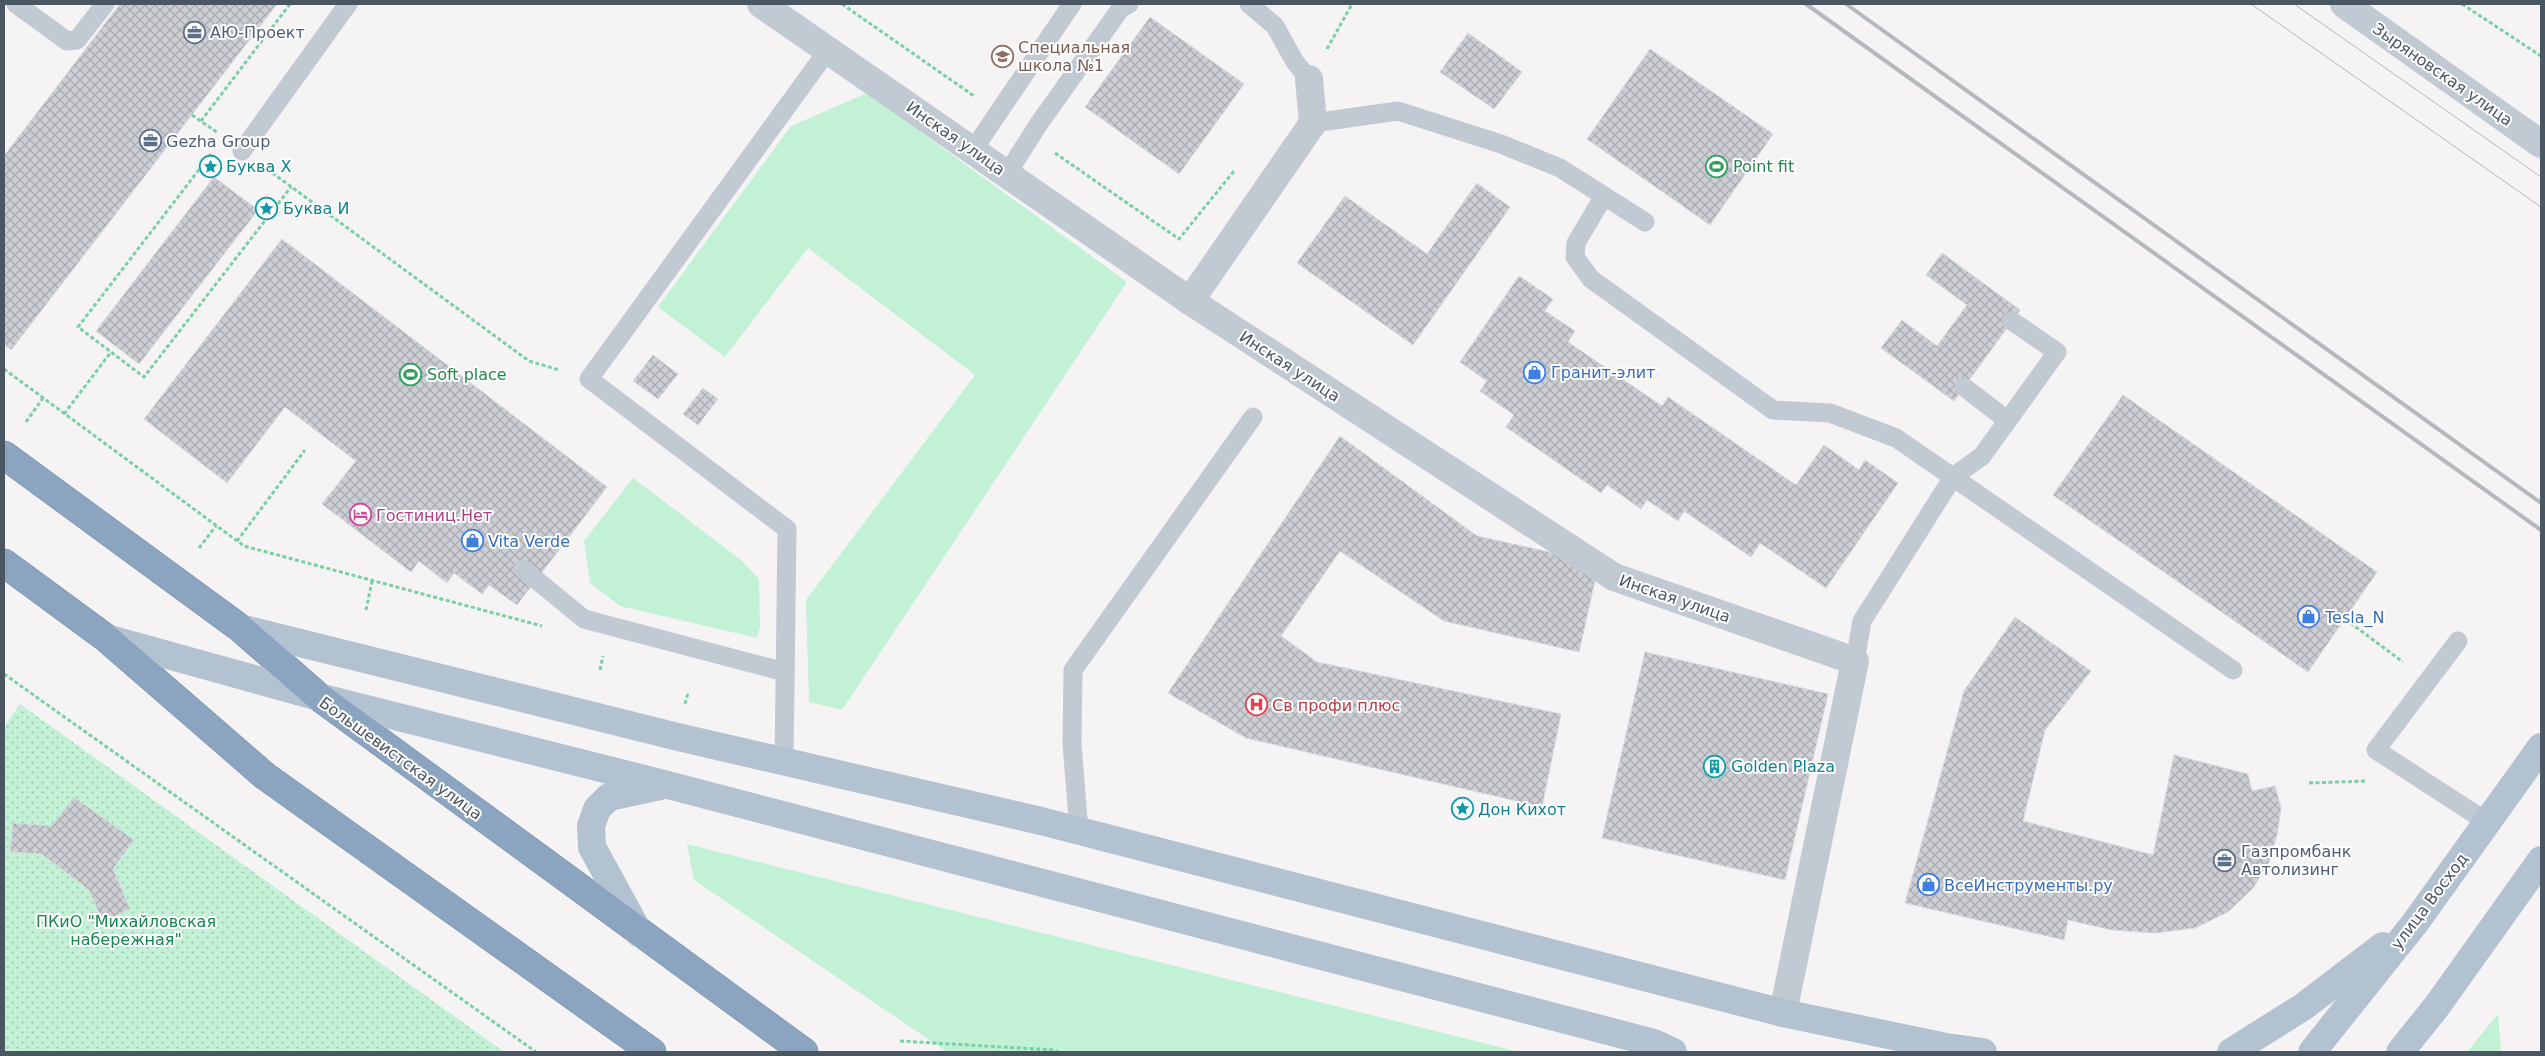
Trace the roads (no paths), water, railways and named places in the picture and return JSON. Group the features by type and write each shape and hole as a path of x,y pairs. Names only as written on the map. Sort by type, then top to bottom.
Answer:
{"highway":[{"name":"Большевистская улица","path":"4,455 240,628 319,697 804,1052"},
{"path":"4,563 106,638 265,776 652,1052"}],"main road":[{"path":"240,628 784,762 1079,831 1783,1013 1946,1047 1984,1052"},
{"path":"106,638 319,697 668,785 1644,1040 1673,1052"},
{"name":"улица Восход","path":"2312,1052 2415,922 2541,747"},
{"path":"639,933 592,847 591,826 597,809 609,797 668,785"},
{"path":"2400,1052 2437,1006 2541,860"},
{"path":"2231,1052 2303,1007 2415,922"}],"street":[{"name":"Инская улица","path":"761,4 1190,301 1614,577 1856,661"},
{"name":"Зыряновская улица","path":"2344,4 2541,144"},
{"path":"1190,301 1313,122 1309,79"},
{"path":"1783,1013 1856,661"}],"lane":[{"path":"16,4 67,41 72,42 77,40 105,4"},
{"path":"242,151 348,4"},
{"path":"973,150 1000,113 1072,4"},
{"path":"1008,174 1031,136 1121,8 1128,4"},
{"path":"1249,4 1275,26 1295,62 1309,79"},
{"path":"784,762 787,529 589,379 828,50"},
{"path":"1313,122 1398,111 1501,144 1560,168 1645,222"},
{"path":"1604,196 1576,243 1575,257 1591,279 1772,410 1830,413 1896,438 2233,670"},
{"path":"1856,661 1862,620 1953,477 1982,456 2057,352 2012,321"},
{"path":"1964,387 2007,420"},
{"path":"1079,831 1072,744 1073,670 1253,417"},
{"path":"523,569 584,619 785,672"},
{"path":"2458,641 2376,750 2487,822"}],"tram line":[{"path":"2251,4 2541,207"},
{"path":"2294,4 2541,177"}],"railway":[{"path":"1806,4 2541,530"},
{"path":"1846,4 2541,503"}],"place":[{"name":"АЮ-Проект","path":"194,32"},
{"name":"Специальная школа №1","path":"1002,56"},
{"name":"Gezha Group","path":"150,141"},
{"name":"Буква Х","path":"210,166"},
{"name":"Point fit","path":"1717,166"},
{"name":"Буква И","path":"267,208"},
{"name":"Гранит-элит","path":"1535,372"},
{"name":"Soft place","path":"411,374"},
{"name":"Гостиниц.Нет","path":"360,515"},
{"name":"Vita Verde","path":"472,541"},
{"name":"Tesla_N","path":"2309,617"},
{"name":"Св профи плюс","path":"1256,705"},
{"name":"Golden Plaza","path":"1715,766"},
{"name":"Дон Кихот","path":"1462,809"},
{"name":"Газпромбанк Автолизинг","path":"2225,860"},
{"name":"ВсеИнструменты.ру","path":"1928,885"}],"park label":[{"name":"ПКиО \"Михайловская набережная\"","path":"126,930"}]}
